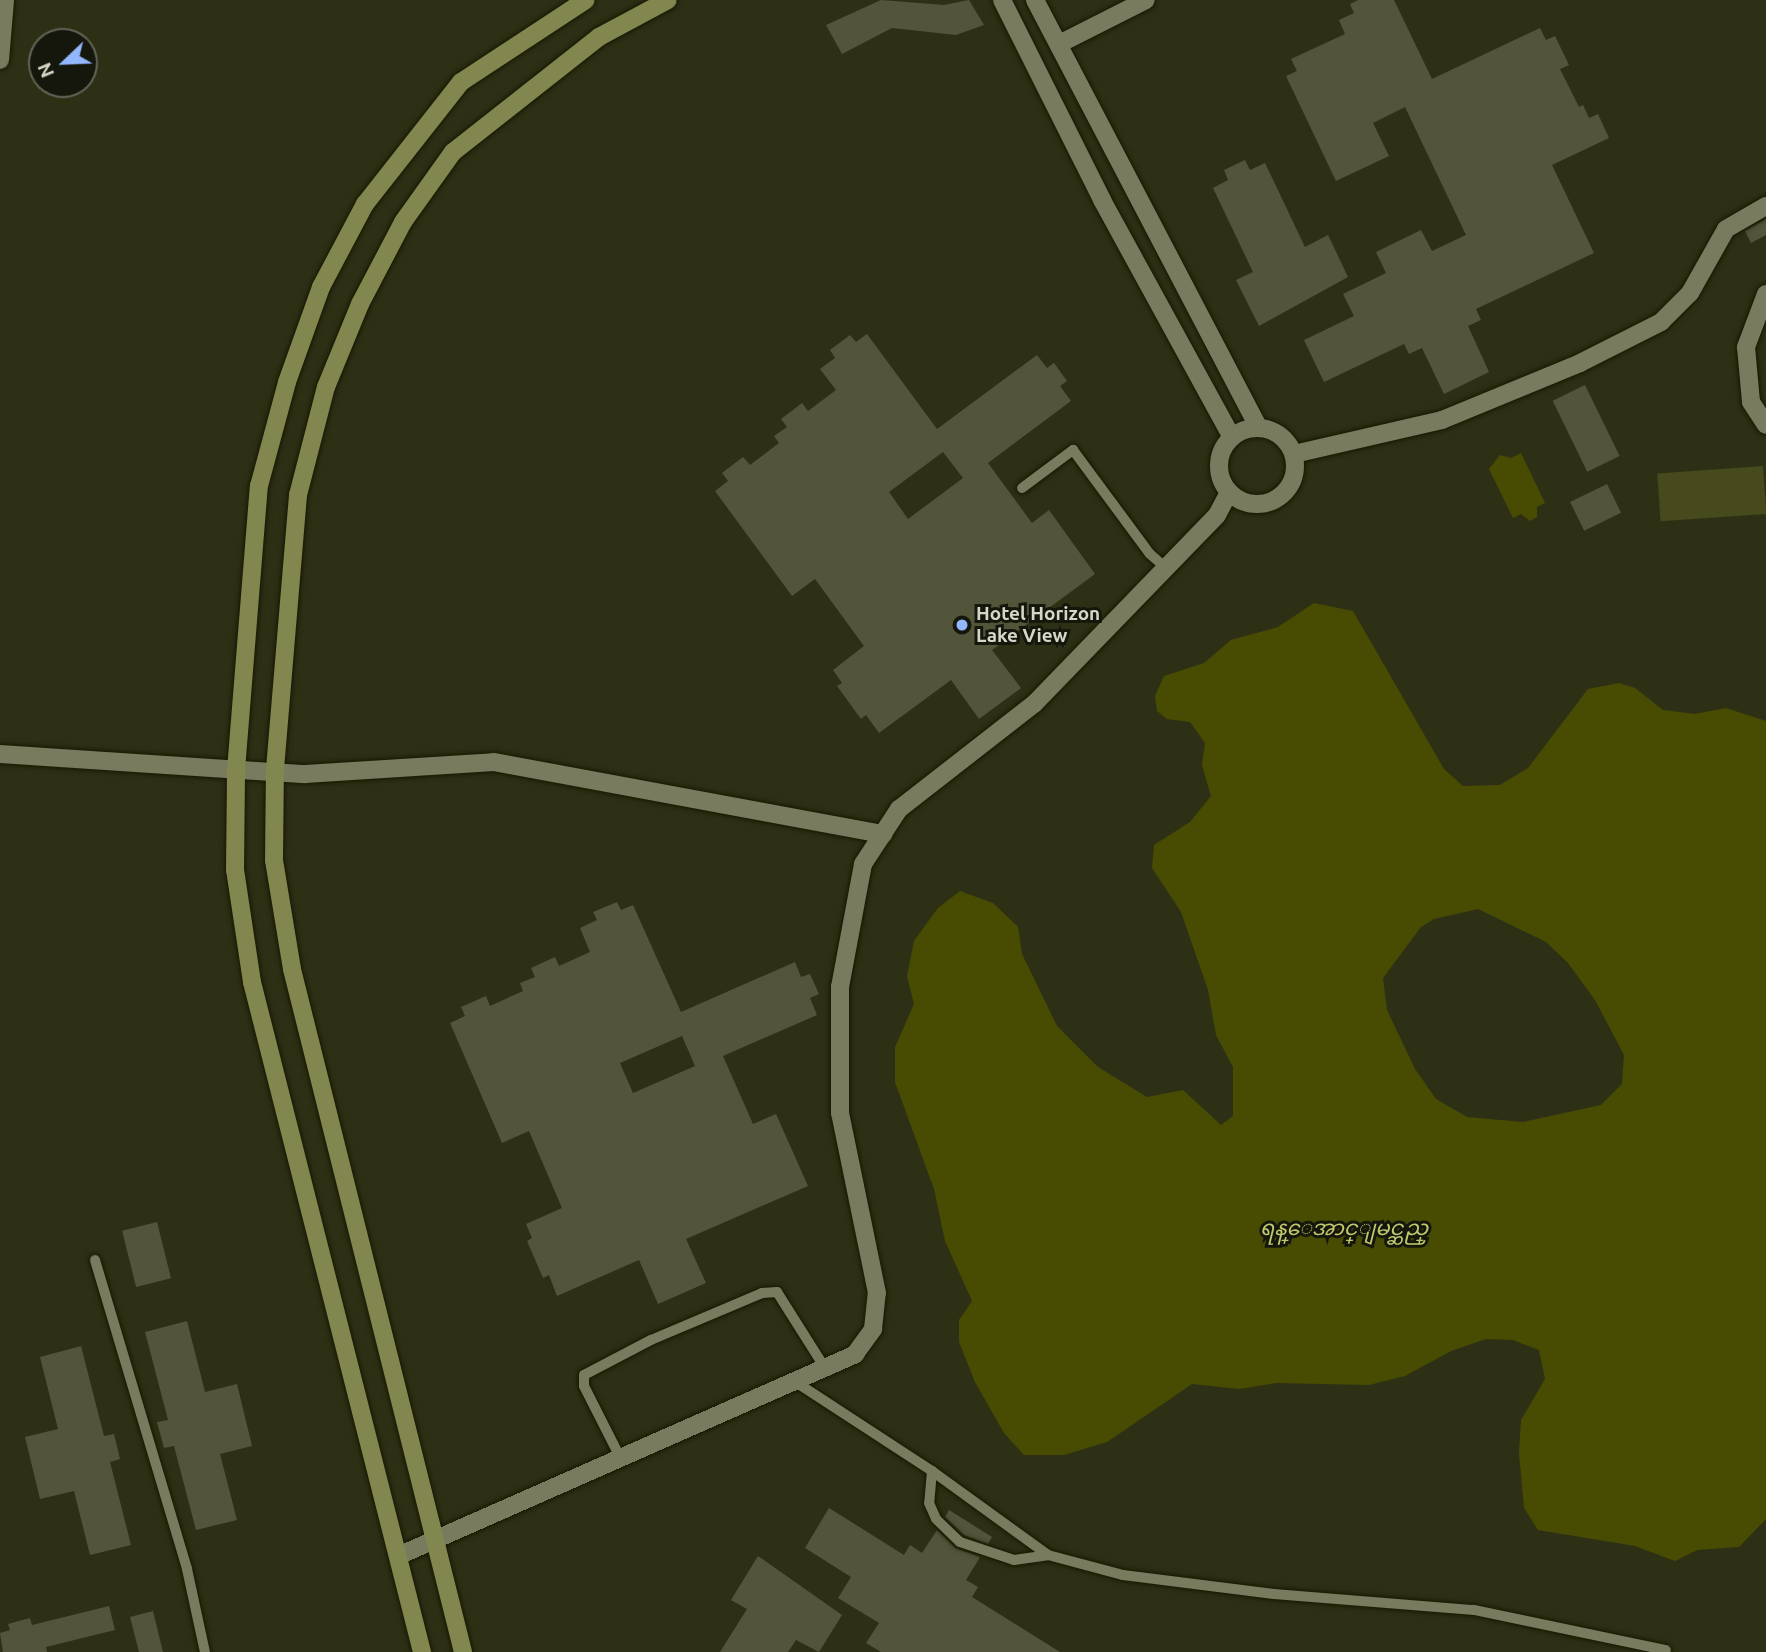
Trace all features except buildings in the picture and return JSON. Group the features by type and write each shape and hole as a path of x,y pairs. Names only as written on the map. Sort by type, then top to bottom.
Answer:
{"main road":[{"path":"422,1652 251,982 235,870 236,770 259,486 287,382 321,287 365,204 461,82 586,0"},
{"path":"463,1652 292,970 274,860 275,773 298,495 326,387 360,304 403,222 453,152 588,45 668,0"}],"street":[{"path":"0,60 5,0"},
{"path":"1002,0 1102,200 1232,438"},
{"path":"1035,0 1259,428 1286,441 1294,454 1296,469 1283,495 1255,505 1228,492"},
{"path":"1059,44 1146,0"},
{"path":"1102,200 1131,185"},
{"path":"1294,454 1442,420 1580,363 1661,322 1690,293 1726,229 1766,206"},
{"path":"1766,294 1746,346 1751,402 1766,425"},
{"path":"398,1556 435,1543 855,1354 873,1329 877,1293 840,1113 840,987 863,864 899,809 1034,704 1217,515 1228,492 1219,464 1232,438 1259,428"},
{"path":"0,754 275,773 494,762 883,834"}],"lane":[{"path":"1022,488 1073,450 1150,554 1166,568"},
{"path":"95,1260 187,1569 205,1652"},
{"path":"621,1460 584,1386 584,1375 650,1340 762,1293 777,1292 786,1299 824,1368"},
{"path":"794,1381 932,1471 1048,1555 1122,1575 1274,1594 1474,1610 1666,1650"},
{"path":"932,1471 929,1503 936,1520 961,1542 1014,1560 1048,1555"}],"green space":[{"path":"1763,466 1766,514 1661,521 1657,473"}],"water":[{"path":"1521,453 1545,503 1537,507 1537,517 1530,521 1521,514 1513,518 1489,469 1500,455 1511,458"},
{"name":"ရန္ေအာင္ျမင္ဆည္","path":"1314,603 1353,611 1444,769 1463,786 1500,785 1528,768 1588,689 1619,683 1635,688 1663,710 1695,714 1726,708 1766,721 1766,1519 1739,1547 1697,1550 1675,1561 1635,1546 1538,1530 1524,1508 1519,1453 1521,1420 1545,1379 1539,1350 1513,1340 1486,1339 1451,1351 1405,1376 1369,1385 1276,1383 1239,1389 1192,1384 1107,1442 1064,1455 1024,1455 1004,1433 975,1382 959,1342 959,1320 972,1301 945,1241 934,1189 895,1082 895,1047 914,1004 907,976 914,941 938,908 960,891 993,903 1018,927 1022,954 1057,1026 1098,1067 1147,1097 1183,1090 1221,1125 1233,1116 1233,1067 1216,1035 1208,990 1181,912 1152,868 1154,845 1190,822 1211,796 1202,765 1205,743 1190,722 1167,719 1157,711 1155,696 1164,676 1204,663 1231,640 1278,627","holes":["1478,909 1546,942 1568,963 1595,1000 1624,1055 1622,1084 1601,1105 1523,1122 1467,1117 1436,1099 1415,1069 1387,1010 1383,978 1421,927 1434,919"]}],"place":[{"name":"Hotel Horizon Lake View","path":"962,625"}]}
